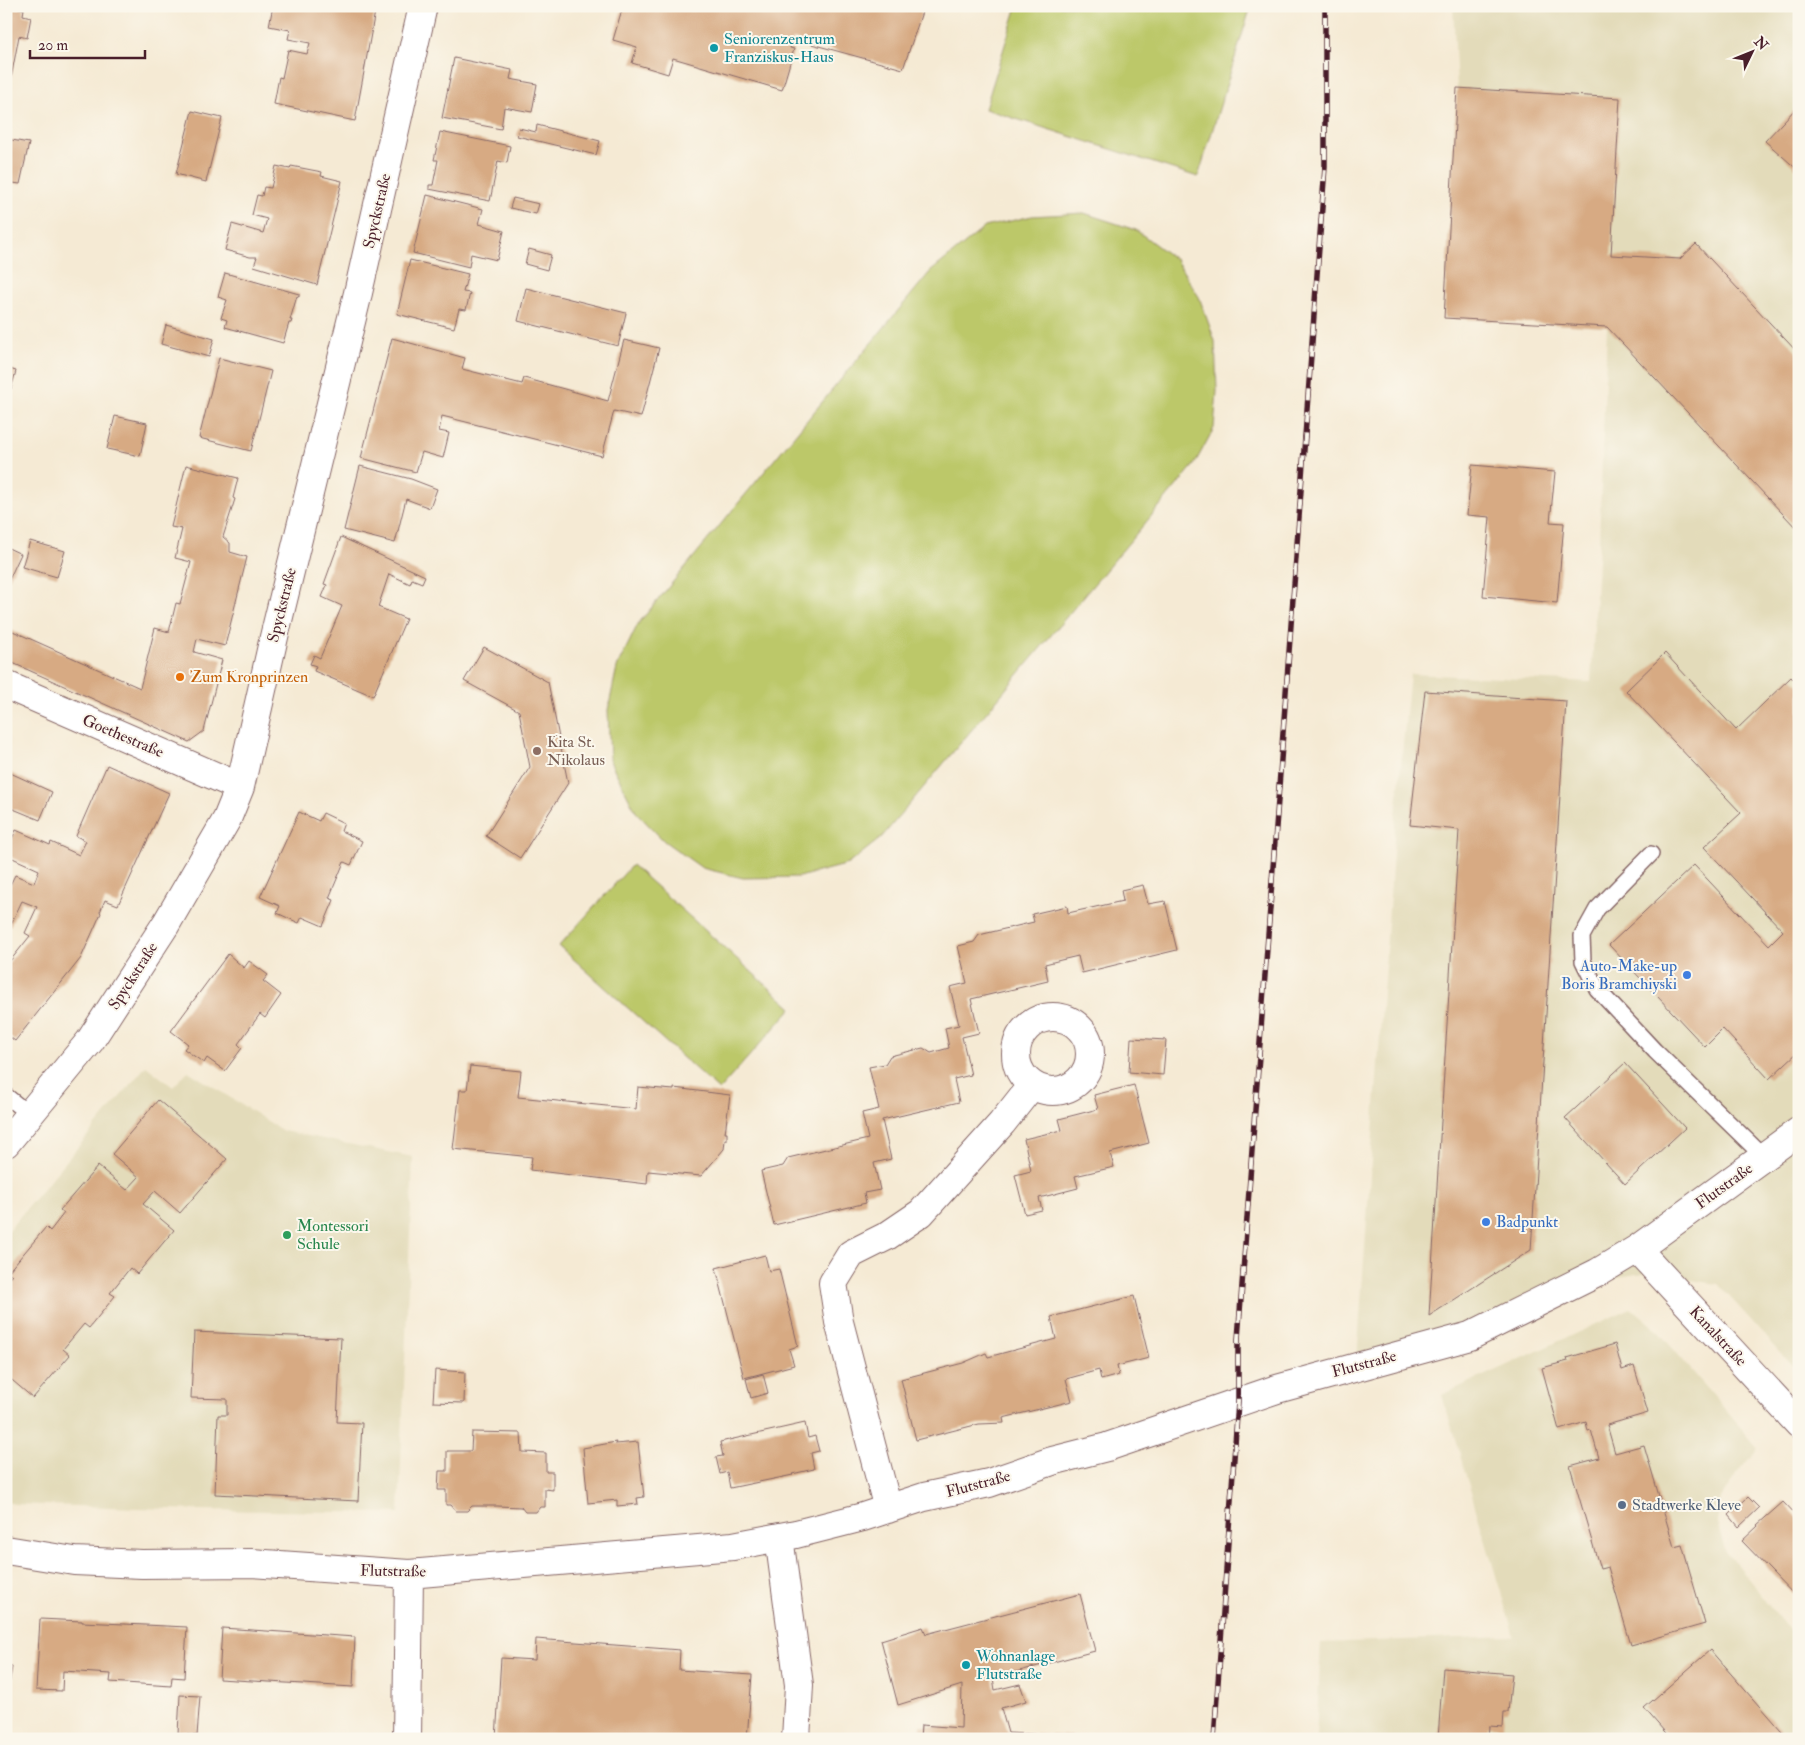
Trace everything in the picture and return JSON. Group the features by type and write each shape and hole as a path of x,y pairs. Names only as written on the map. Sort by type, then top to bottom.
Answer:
{"street":[{"name":"Spyckstraße","path":"6,1143 90,1042 166,924 226,819 240,786 274,636 358,293 423,6"},
{"name":"Goethestraße","path":"6,684 240,786"},
{"path":"888,1509 839,1322 833,1283 851,1254 887,1236 921,1214 1002,1123 1032,1085"},
{"name":"Flutstraße","path":"6,1550 74,1561 142,1564 251,1563 409,1574 733,1546 779,1537 863,1517 924,1497 989,1483 1052,1461 1107,1447 1277,1389 1470,1336 1596,1273 1637,1249 1799,1131"},
{"name":"Kanalstraße","path":"1637,1249 1799,1424"},
{"path":"779,1537 798,1685 796,1739"},
{"path":"407,1739 409,1574"}],"lane":[{"path":"1651,854 1597,909 1582,936 1583,961 1597,989 1655,1051 1764,1157"},
{"path":"6,1096 30,1115"}],"shaded area":[{"path":"1453,6 1799,6 1799,1373 1718,1284 1644,1273 1574,1284 1465,1338 1357,1359 1395,825 1410,674 1591,682 1599,544 1607,327 1444,318 1457,88"},
{"path":"146,1066 173,1087 188,1071 283,1131 413,1157 399,1513 200,1510 15,1504 6,1502 6,1233"},
{"path":"1631,1308 1657,1330 1758,1448 1734,1477 1721,1498 1717,1522 1725,1550 1799,1642 1799,1739 1316,1739 1321,1643 1514,1636 1442,1395"}],"green space":[{"path":"1017,6 1251,6 1198,177 985,109"},
{"path":"1084,213 1136,230 1176,260 1199,297 1215,341 1217,391 1214,428 1194,465 881,838 848,864 799,877 743,878 702,868 664,841 636,812 610,761 608,710 617,667 638,624 930,272 985,227 1032,216"},
{"path":"632,865 792,1008 719,1090 559,946"}],"building":[{"path":"6,6 24,9 23,15 31,17 27,38 19,36 11,78 6,77"},
{"path":"273,6 376,6 355,121 274,104 279,77 282,78 288,50 307,54 310,43 288,39 290,30 269,26"},
{"name":"Seniorenzentrum Franziskus-Haus","path":"623,6 924,6 903,69 793,39 790,48 794,49 782,90 673,58 668,74 632,63 637,47 613,40"},
{"path":"454,58 512,70 510,79 537,84 532,112 504,107 501,129 442,118"},
{"path":"1457,88 1620,98 1611,255 1680,259 1696,244 1799,354 1799,531 1607,327 1444,318"},
{"path":"1799,105 1799,171 1765,141"},
{"path":"192,111 222,118 206,182 176,174"},
{"path":"537,125 600,141 596,155 517,136 519,128 536,132"},
{"path":"440,132 510,146 507,163 498,161 490,201 429,189 429,185 433,185 438,160 434,160"},
{"path":"6,139 29,143 20,184 6,182"},
{"path":"276,166 290,169 291,166 322,172 321,176 342,181 317,285 254,266 257,257 225,250 232,224 263,233 267,219 252,215 257,195 262,196 264,187 271,188"},
{"path":"427,195 483,209 479,224 504,231 497,260 471,254 469,267 413,253"},
{"path":"513,198 539,204 536,214 510,208"},
{"path":"529,249 551,255 547,270 525,264"},
{"path":"410,260 468,274 463,292 470,293 466,310 459,309 454,328 397,314"},
{"path":"225,273 299,294 283,343 225,327 227,320 221,318 227,300 218,297"},
{"path":"526,288 626,313 618,346 518,321"},
{"path":"166,325 214,339 209,357 161,344"},
{"path":"392,338 465,358 462,369 522,384 524,378 608,401 624,340 659,348 641,417 614,411 602,456 442,416 439,431 449,433 443,458 422,452 416,472 361,458"},
{"path":"219,358 271,371 251,451 199,438"},
{"path":"6,368 16,371 11,389 6,388"},
{"path":"115,416 147,423 140,456 107,449"},
{"path":"186,465 238,478 233,498 235,499 223,537 230,543 230,552 247,557 225,646 197,639 194,652 222,660 204,731 189,742 6,660 6,628 140,688 155,628 169,632 176,603 180,604 191,562 175,558 182,529 171,527"},
{"path":"1472,465 1555,472 1550,522 1564,523 1557,603 1483,596 1490,517 1467,515"},
{"path":"360,466 411,479 437,489 430,508 406,499 395,543 344,530"},
{"path":"341,537 425,576 422,583 412,579 410,584 389,574 378,607 406,619 373,696 314,671 316,666 310,664 314,655 320,658 342,606 322,597 327,585 324,584"},
{"path":"30,541 65,551 57,577 22,567"},
{"path":"6,547 21,554 6,586"},
{"path":"484,647 548,682 568,783 520,858 486,836 530,767 519,711 464,681"},
{"path":"1665,653 1736,730 1791,677 1799,685 1799,1051 1769,1079 1723,1029 1705,1047 1609,945 1694,865 1769,945 1783,931 1704,847 1741,813 1626,691"},
{"path":"1425,691 1566,701 1531,1250 1429,1316 1459,830 1410,825"},
{"path":"107,765 169,793 118,905 105,900 81,958 15,1041 6,1034 6,966 30,936 25,933 37,907 22,901 10,926 6,925 6,893 15,875 34,883 39,870 6,855 6,852 16,830 50,845 51,842 79,855 86,841 76,836"},
{"path":"6,771 52,792 40,820 6,806"},
{"path":"299,812 319,821 323,813 344,823 341,831 362,841 351,865 344,862 329,898 334,900 323,926 302,917 299,923 277,913 280,906 260,897"},
{"path":"1143,885 1148,904 1165,901 1177,950 1082,973 1078,956 1061,960 1045,964 1048,981 971,999 979,1033 962,1037 971,1075 954,1079 959,1102 882,1120 891,1159 874,1163 880,1190 864,1193 866,1203 774,1225 761,1171 783,1166 788,1158 868,1139 862,1113 879,1109 869,1067 885,1064 890,1056 923,1048 931,1053 949,1048 945,1028 959,1025 950,987 967,983 958,946 974,942 979,935 1034,922 1032,914 1067,906 1068,913 1123,901 1121,890"},
{"path":"228,954 244,968 249,961 268,975 263,981 281,995 265,1018 260,1014 238,1044 242,1048 225,1071 207,1058 204,1063 184,1049 188,1044 171,1031"},
{"path":"1131,1038 1166,1040 1163,1075 1129,1072"},
{"path":"1625,1063 1685,1128 1625,1184 1565,1118"},
{"path":"470,1066 521,1071 518,1097 636,1109 638,1087 674,1090 674,1088 730,1095 725,1133 727,1133 727,1140 725,1140 724,1149 701,1176 648,1171 647,1184 530,1170 532,1157 453,1149 460,1090 467,1090"},
{"path":"1134,1085 1149,1143 1110,1153 1114,1167 1075,1176 1078,1188 1039,1198 1042,1210 1025,1214 1015,1175 1031,1171 1024,1139 1062,1130 1059,1119 1098,1109 1094,1095"},
{"path":"158,1100 227,1159 180,1213 155,1191 143,1204 174,1230 137,1274 130,1268 110,1293 115,1296 89,1328 84,1324 63,1349 70,1355 33,1398 6,1375 6,1282 12,1275 8,1272 46,1227 50,1231 64,1213 60,1210 98,1166 127,1190 139,1177 112,1154"},
{"path":"765,1255 769,1271 779,1269 798,1346 789,1349 794,1365 744,1378 716,1268"},
{"path":"1134,1296 1149,1358 1117,1366 1119,1375 1101,1380 1099,1370 1066,1379 1072,1401 1003,1418 1004,1423 979,1424 916,1440 901,1379 963,1363 986,1353 988,1357 1056,1339 1051,1317"},
{"path":"194,1332 341,1338 337,1422 362,1423 358,1501 215,1494 218,1415 227,1415 227,1399 191,1398"},
{"name":"Stadtwerke Kleve","path":"1615,1344 1622,1370 1634,1366 1648,1413 1607,1425 1615,1453 1644,1445 1674,1547 1682,1545 1705,1624 1631,1645 1608,1567 1600,1569 1570,1466 1599,1458 1591,1430 1588,1431 1586,1422 1559,1430 1542,1368 1568,1361 1567,1358"},
{"path":"435,1370 465,1372 464,1403 433,1402"},
{"path":"763,1374 768,1393 751,1398 746,1379"},
{"path":"805,1423 808,1438 815,1436 819,1451 811,1453 814,1469 730,1488 727,1472 720,1474 716,1457 723,1456 720,1442"},
{"path":"472,1432 521,1433 522,1452 546,1453 546,1472 553,1472 553,1490 545,1489 545,1507 540,1507 536,1512 525,1512 521,1507 497,1506 472,1506 467,1511 456,1511 451,1505 446,1505 446,1490 438,1490 439,1471 447,1471 447,1451 471,1451"},
{"path":"616,1442 615,1444 638,1442 644,1497 637,1498 638,1504 617,1506 617,1500 588,1503 583,1448"},
{"path":"1748,1497 1759,1508 1739,1527 1729,1515"},
{"path":"1783,1502 1799,1519 1799,1600 1742,1541"},
{"name":"Wohnanlage Flutstraße","path":"1080,1594 1095,1651 993,1678 995,1690 1020,1684 1026,1701 1001,1708 1008,1733 1087,1737 1087,1739 920,1739 921,1725 961,1728 962,1685 898,1705 881,1640 923,1627 926,1634"},
{"path":"40,1619 187,1627 184,1678 172,1677 171,1686 110,1682 111,1674 63,1671 62,1691 36,1690"},
{"path":"222,1628 355,1637 353,1687 219,1679"},
{"path":"536,1639 680,1650 679,1670 752,1675 747,1739 496,1739 501,1658 535,1660"},
{"path":"1710,1650 1788,1739 1671,1739 1644,1708"},
{"path":"6,1665 12,1667 7,1698 6,1698"},
{"path":"1443,1668 1512,1674 1508,1712 1504,1712 1503,1727 1489,1726 1488,1739 1438,1739"},
{"path":"180,1695 200,1696 197,1736 178,1734"}],"railway":[{"path":"1214,1739 1238,1402 1238,1339 1325,167 1325,6"}],"place":[{"name":"Seniorenzentrum Franziskus-Haus","path":"714,48"},
{"name":"Zum Kronprinzen","path":"180,677"},
{"name":"Kita St. Nikolaus","path":"537,751"},
{"name":"Auto-Make-up Boris Bramchiyski","path":"1687,975"},
{"name":"Badpunkt","path":"1486,1222"},
{"name":"Montessori Schule","path":"287,1235"},
{"name":"Stadtwerke Kleve","path":"1622,1505"},
{"name":"Wohnanlage Flutstraße","path":"966,1665"}]}
